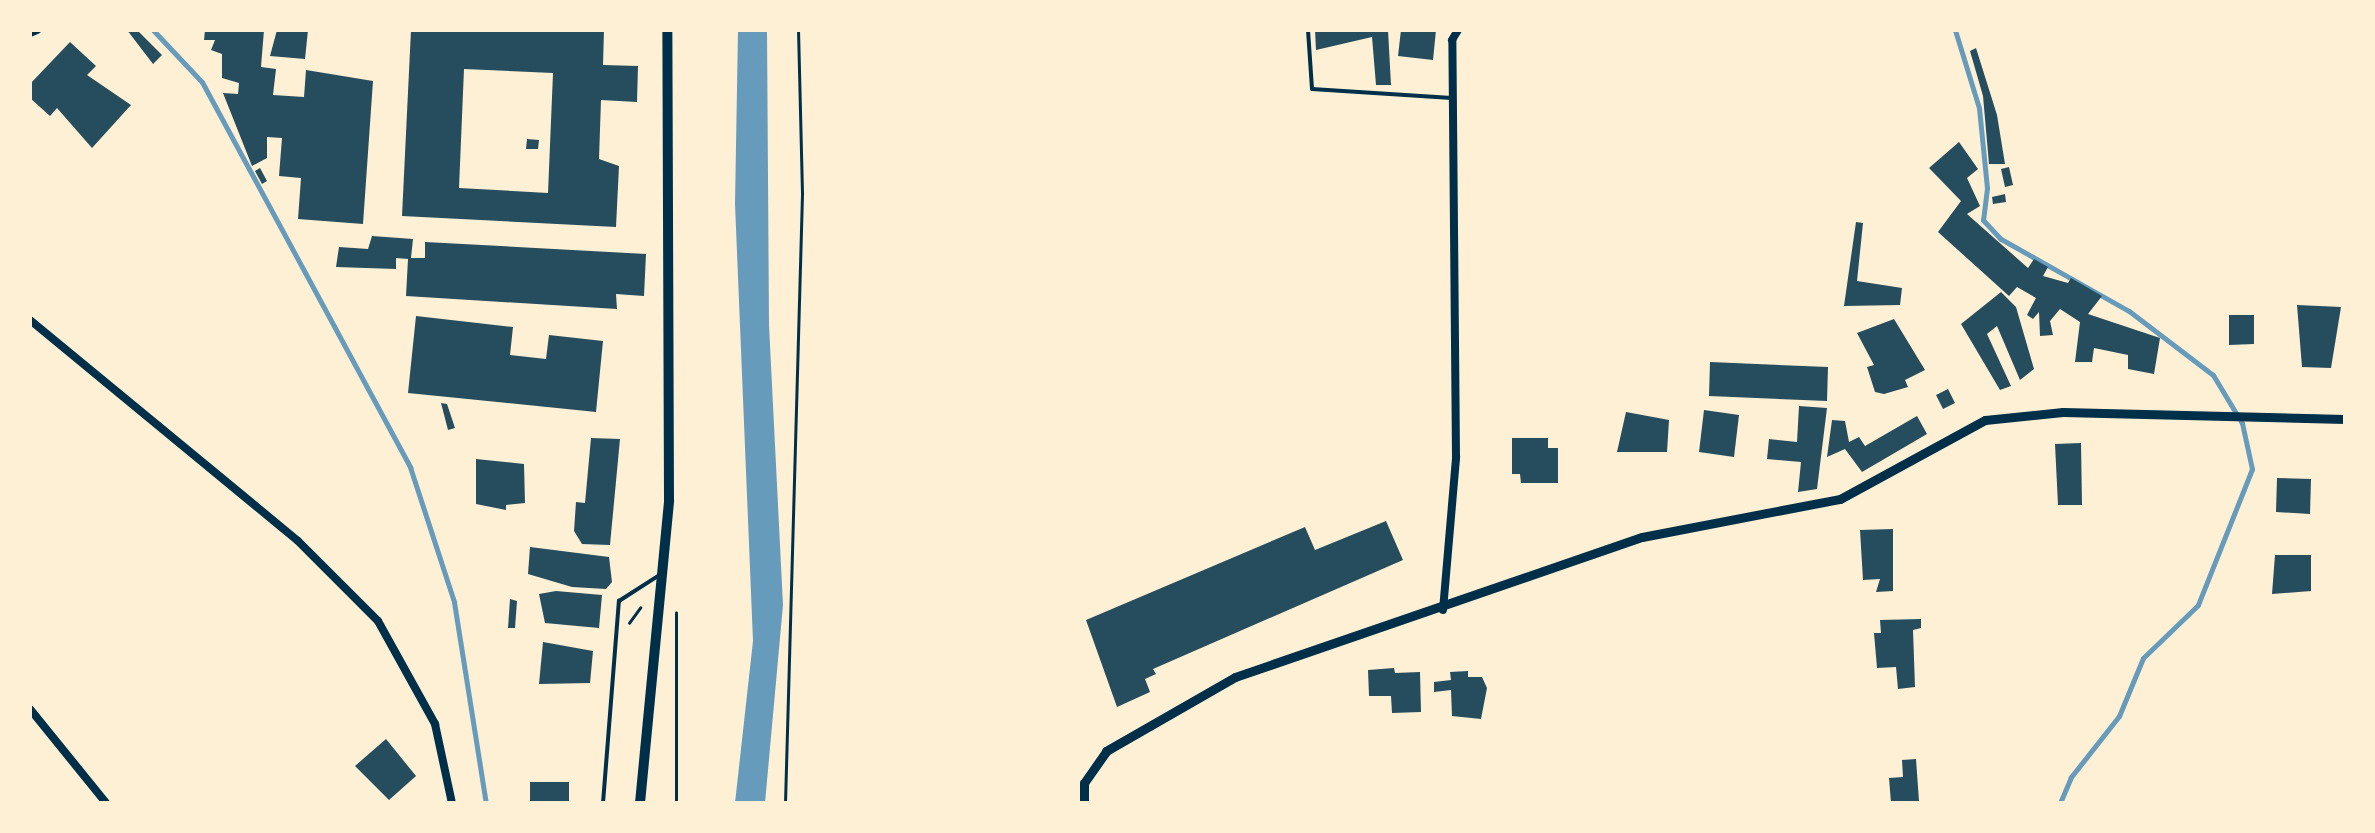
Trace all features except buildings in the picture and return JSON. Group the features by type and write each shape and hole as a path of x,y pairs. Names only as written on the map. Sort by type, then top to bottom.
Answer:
{"main road":[{"path":"640,803 669,483 667,30"}],"street":[{"path":"30,33 37,30"},
{"path":"1443,610 1456,457 1452,40 1458,30"},
{"path":"30,320 298,541 378,621 435,724 452,803"},
{"path":"1084,803 1084,782 1106,751 1156,717 1235,677 1443,610 1642,537 1840,499 1985,420 2063,412 2345,419"},
{"path":"30,709 106,803"}],"lane":[{"path":"1308,30 1312,88 1452,98"},
{"path":"603,803 619,600 640,582 663,575"}],"path":[{"path":"785,803 802,194 798,30"},
{"path":"676,613 676,803"}],"water":[{"path":"738,30 767,30 769,325 783,605 765,803 735,803 753,641 735,204"}],"waterway":[{"path":"153,30 202,82 410,467 454,602 486,803"},
{"path":"1955,30 1979,108 1987,188 1983,220 2001,239 2129,311 2213,375 2242,423 2252,469 2198,605 2143,658 2119,716 2071,777 2060,803"}]}
